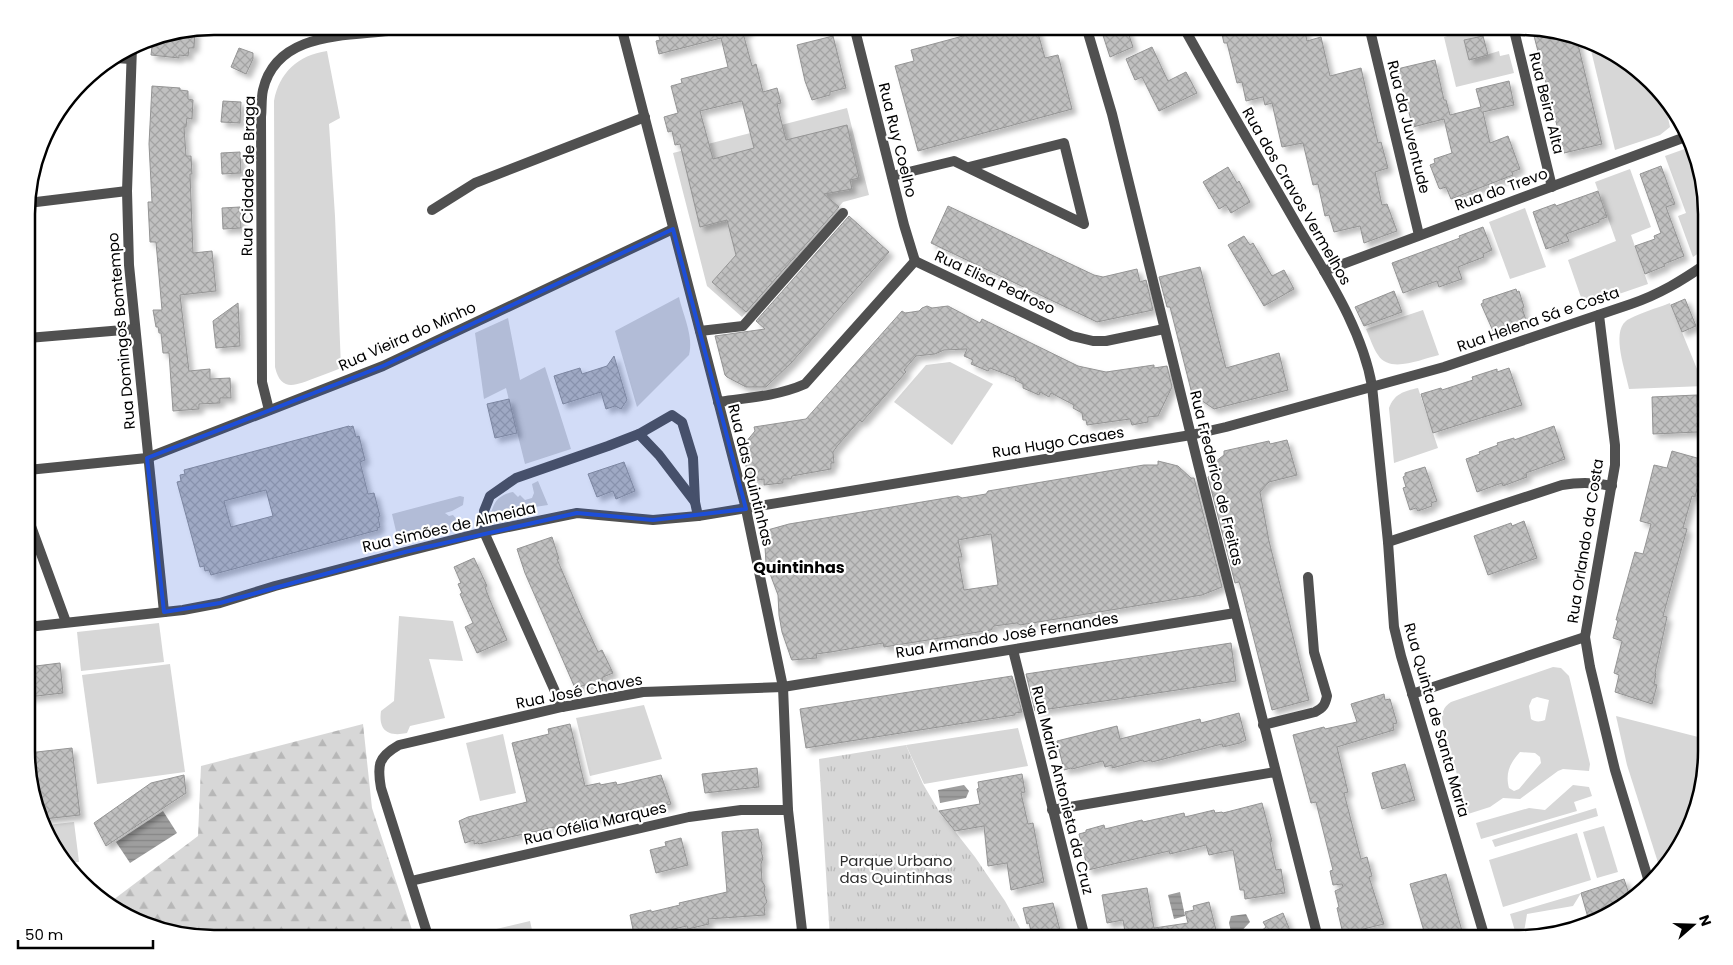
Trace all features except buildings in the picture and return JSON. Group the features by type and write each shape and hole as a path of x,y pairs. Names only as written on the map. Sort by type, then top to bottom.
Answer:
{"street":[{"name":"Rua Cidade de Braga","path":"269,410 262,382 261,117 264,89 272,71 282,58 294,48 322,38 350,35"},
{"name":"Rua das Quintinhas","path":"623,35 746,509 783,687 788,810 801,930"},
{"name":"Rua Ruy Coelho","path":"856,35 915,261"},
{"name":"Rua Frederico de Freitas","path":"1089,35 1112,114 1164,329 1316,930"},
{"name":"Rua dos Cravos Vermelhos","path":"1188,35 1336,292 1363,350 1369,367 1372,386"},
{"name":"Rua da Juventude","path":"1371,35 1419,235"},
{"name":"Rua Beira Alta","path":"1515,35 1552,187"},
{"name":"Rua Domingos Bomtempo","path":"131,55 127,191 128,257 164,612"},
{"path":"125,59 131,59"},
{"path":"432,210 475,183 645,117"},
{"name":"Rua do Trevo","path":"1324,271 1682,139"},
{"path":"892,176 954,161 1084,224 1064,143 969,167"},
{"path":"35,202 127,191"},
{"path":"700,331 743,326 842,213"},
{"name":"Rua Vieira do Minho","path":"35,469 147,458 383,366 673,229"},
{"name":"Rua Elisa Pedroso","path":"718,402 776,394 805,384 915,261 1072,336 1092,341 1106,341 1164,329"},
{"name":"Rua Helena Sá e Costa","path":"1372,386 1444,367 1655,296 1698,269"},
{"name":"Rua Orlando da Costa","path":"1599,315 1615,445 1612,486 1585,637 1590,667 1615,770 1647,876"},
{"path":"35,337 135,329"},
{"name":"Rua Hugo Casaes","path":"746,509 1191,435 1372,386"},
{"name":"Rua Quinta de Santa Maria","path":"1372,386 1388,542 1394,627 1412,694 1483,930"},
{"path":"562,707 484,532 484,511 490,496 516,478 639,434 672,415 682,422 693,458 695,502 698,516"},
{"path":"639,434 659,455 695,502"},
{"path":"1388,542 1562,485 1583,482 1612,486"},
{"name":"Rua Simões de Almeida","path":"35,626 183,610 220,603 275,586 484,532 577,513 653,520 746,509"},
{"path":"35,537 66,622"},
{"path":"1263,725 1315,712 1326,703 1327,696 1314,652 1308,577"},
{"name":"Rua Armando José Fernandes","path":"783,687 1235,613"},
{"path":"1412,694 1585,637"},
{"name":"Rua Maria Antonieta da Cruz","path":"1013,650 1083,930"},
{"name":"Rua José Chaves","path":"411,881 381,788 378,770 385,753 399,745 562,707 643,692 783,687"},
{"path":"1052,810 1276,772"},
{"name":"Rua Ofélia Marques","path":"411,881 689,817 741,810 788,810"},
{"path":"411,881 426,930"}],"highlighted area":[{"path":"673,229 746,509 653,520 577,513 405,552 220,603 164,612 147,458 383,366"}],"green space":[{"path":"1451,35 1489,35 1464,41 1469,60 1499,51 1500,56 1509,54 1514,73 1456,87 1444,37"},
{"path":"1591,50 1609,59 1637,79 1654,96 1667,114 1670,127 1660,135 1615,150"},
{"path":"327,51 340,118 329,124 341,368 302,383 290,385 281,381 275,367 274,101 280,82 292,67 307,57"},
{"path":"847,108 869,195 843,202 742,317 707,286 673,153"},
{"path":"1686,149 1689,156 1698,202 1698,254 1693,257 1678,216 1686,213 1665,156"},
{"path":"1630,169 1651,227 1631,235 1648,284 1584,306 1568,260 1616,241 1595,182"},
{"path":"1525,208 1546,267 1510,279 1489,222"},
{"path":"679,297 689,333 689,355 637,407 615,331"},
{"path":"1670,303 1698,371 1698,386 1629,389 1621,353 1620,334 1626,321"},
{"path":"1423,310 1439,355 1406,364 1390,364 1383,361 1376,352 1366,329"},
{"path":"508,318 520,380 545,367 571,449 525,464 506,388 484,399 475,333"},
{"path":"950,362 993,384 952,445 894,402 926,365"},
{"path":"1418,388 1438,448 1394,463 1389,408 1397,396 1408,390"},
{"path":"538,481 548,505 490,518 493,508 500,497 513,492 525,500 532,498 534,493 532,484"},
{"path":"460,496 464,497 463,505 445,513 449,516 453,515 459,522 468,522 470,527 399,544 392,514"},
{"path":"399,616 453,621 463,661 429,659 445,718 410,726 407,733 395,734 383,728 381,711 394,701"},
{"path":"159,623 164,662 81,671 77,632"},
{"path":"170,664 185,772 97,784 82,675"},
{"path":"1553,667 1561,668 1569,676 1590,764 1589,771 1563,769 1520,799 1503,798 1490,807 1468,814 1442,721 1444,710 1451,702","holes":["1537,697 1549,700 1545,720 1542,721 1531,719 1529,706 1532,699","1520,752 1535,753 1540,757 1541,763 1519,789 1514,791 1509,788 1508,773 1511,764"]},
{"path":"644,705 662,759 590,776 576,718"},
{"path":"1616,716 1698,737 1698,763 1689,809 1680,830 1658,863 1627,765"},
{"path":"363,724 372,808 412,930 202,930 156,921 135,912 114,899 198,836 201,766"},
{"path":"1018,728 1028,766 924,784 906,745"},
{"path":"503,734 516,793 480,801 466,743"},
{"name":"Parque Urbano das Quintinhas","path":"906,745 923,784 939,811 975,857 1005,901 1021,930 829,930 819,759"},
{"path":"1573,785 1589,787 1592,796 1574,802 1577,811 1481,839 1476,823 1529,808 1545,810"},
{"path":"1596,808 1598,816 1495,847 1492,840"},
{"path":"74,822 79,862 74,862 72,860 51,825"},
{"path":"1604,826 1618,872 1597,878 1583,832"},
{"path":"1577,833 1591,880 1503,907 1489,860"},
{"path":"1581,893 1573,906 1527,914 1524,930 1515,930 1510,914"},
{"path":"530,921 532,930 492,930"}],"shaded area":[{"path":"964,785 969,791 966,798 940,803 938,790"},
{"path":"163,811 177,833 130,863 116,842"},
{"path":"1180,892 1185,916 1174,919 1168,895"},
{"path":"1246,914 1250,922 1242,930 1231,930 1229,923 1231,916"}],"district":[{"name":"Quintinhas","path":"799,567"}]}
